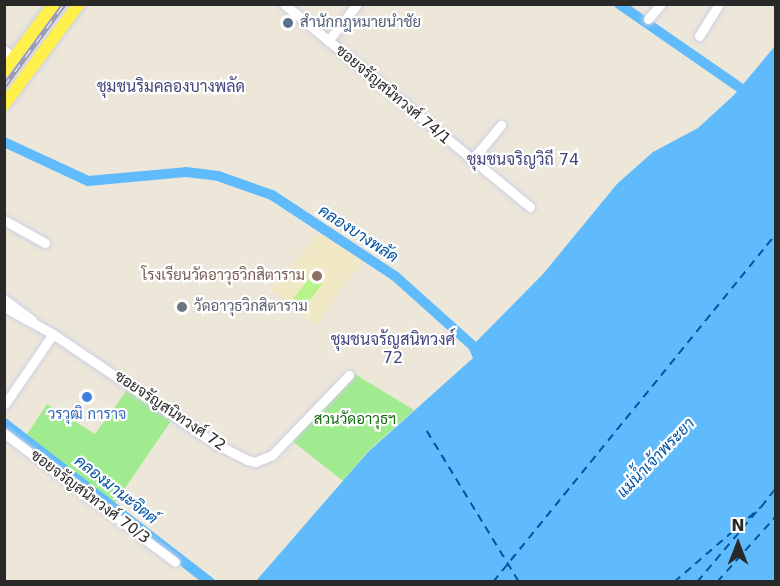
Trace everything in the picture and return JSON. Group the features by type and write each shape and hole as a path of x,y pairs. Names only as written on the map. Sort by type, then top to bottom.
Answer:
{"main road":[{"path":"4,105 79,4"},
{"path":"8,64 52,5"}],"street":[{"name":"ซอยจรัญสนิทวงศ์ 74/1","path":"284,4 471,161 530,207"},
{"path":"328,41 357,4"},
{"path":"648,19 661,4"},
{"path":"699,36 718,4"},
{"path":"4,50 8,64"},
{"path":"471,161 501,125"},
{"path":"4,220 45,243"},
{"name":"ซอยจรัญสนิทวงศ์ 72","path":"4,299 38,326"},
{"name":"ซอยจรัญสนิทวงศ์ 72","path":"4,307 53,334 214,443 255,462 281,446 349,375"},
{"path":"4,404 53,334"},
{"name":"ซอยจรัญสนิทวงศ์ 70/3","path":"4,433 175,562"}],"shaded area":[{"name":"โรงเรียนวัดอาวุธวิกสิตาราม","path":"321,231 362,262 316,325 271,289"}],"green space":[{"path":"312,275 323,283 304,308 293,299"},
{"name":"สวนวัดอาวุธฯ","path":"353,373 414,410 367,452 343,481 291,440"},
{"path":"127,390 171,421 114,504 26,436 47,404 95,434"}],"water":[{"name":"แม่น้ำเจ้าพระยา","path":"775,46 775,581 256,581 368,452 473,358 469,349 543,274 617,184 653,152 698,128 734,95"}],"waterway":[{"path":"619,4 749,94"},
{"name":"คลองบางพลัด","path":"4,142 88,181 186,172 218,176 272,195 395,276 483,355"},
{"name":"คลองมานะจิตต์","path":"4,423 210,582"}],"ferry route":[{"path":"493,582 776,234"},
{"path":"427,431 519,582"},
{"path":"674,582 761,507 776,488"},
{"path":"697,582 757,511"},
{"path":"717,582 776,516"}],"railway":[{"path":"4,86 64,4"}],"place":[{"name":"สำนักกฎหมายนำชัย","path":"288,23"},
{"name":"โรงเรียนวัดอาวุธวิกสิตาราม","path":"317,276"},
{"name":"วัดอาวุธวิกสิตาราม","path":"182,307"},
{"name":"วรวุฒิ การาจ","path":"87,397"}],"district":[{"name":"ชุมชนริมคลองบางพลัด","path":"171,87"},
{"name":"ชุมชนจริญวิถี 74","path":"523,160"},
{"name":"ชุมชนจรัญสนิทวงศ์ 72","path":"393,349"}]}
